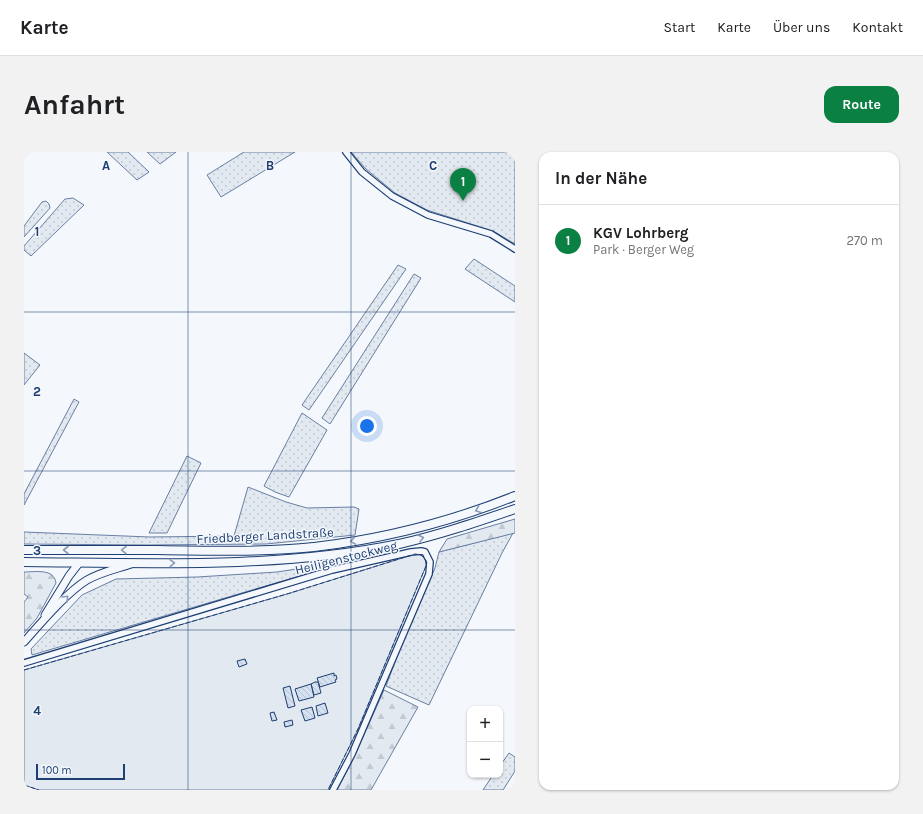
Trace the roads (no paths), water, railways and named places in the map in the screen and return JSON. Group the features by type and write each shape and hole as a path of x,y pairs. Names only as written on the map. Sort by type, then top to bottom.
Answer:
{"main road":[{"name":"Friedberger Landstraße","path":"24,550 219,551 283,549 335,544 370,539 426,526 455,518 515,496"},
{"name":"Friedberger Landstraße","path":"79,563 133,564 285,559 350,552 399,544 431,536 515,509"},
{"path":"24,562 79,563 89,556 105,550"}],"street":[{"path":"346,152 362,172 392,196 428,215 491,234 515,249"},
{"name":"Heiligenstockweg","path":"24,663 332,570 412,552 425,552 430,562 429,574 352,754 333,790"},
{"name":"Friedberger Landstraße","path":"38,626 69,576 79,563"},
{"name":"Friedberger Landstraße","path":"24,642 70,593 83,583 98,575 133,564"}],"place":[{"name":"KGV Lohrberg","path":"463,201"}]}
